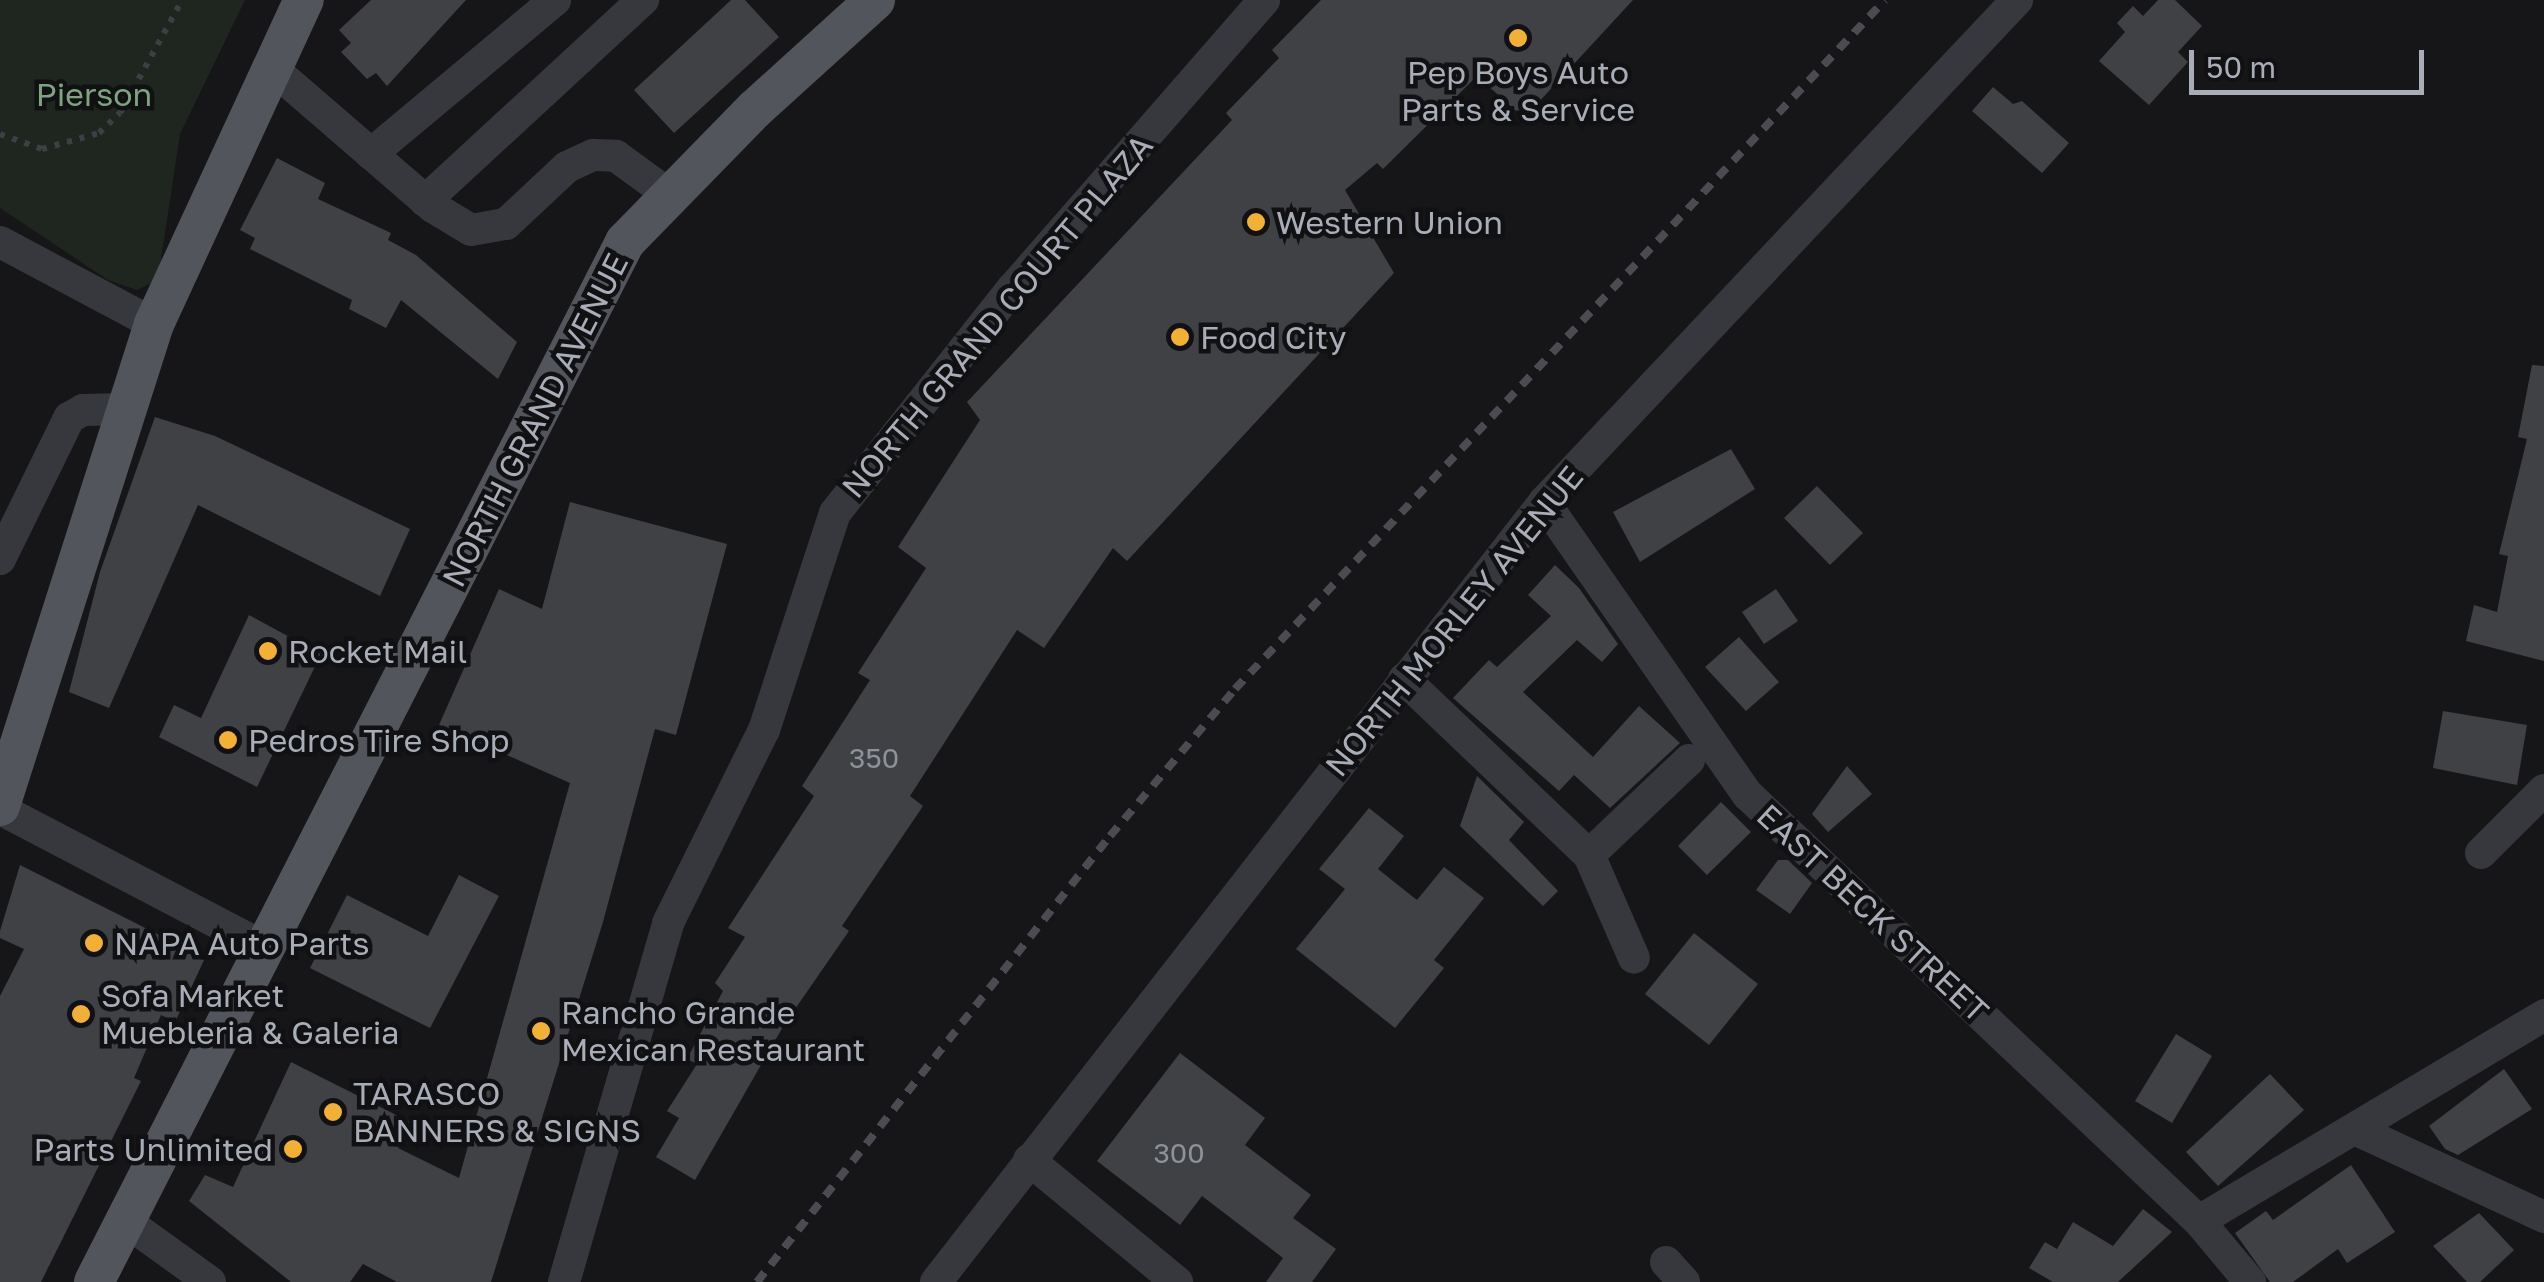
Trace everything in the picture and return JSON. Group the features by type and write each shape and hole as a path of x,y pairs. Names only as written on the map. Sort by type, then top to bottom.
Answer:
{"main road":[{"path":"0,807 154,324 304,0"},
{"name":"NORTH GRAND AVENUE","path":"94,1282 268,949 626,242 875,0"}],"street":[{"path":"371,154 555,0"},
{"path":"425,201 643,0"},
{"name":"NORTH GRAND COURT PLAZA","path":"564,1282 668,923 764,730 835,513 1013,288 1264,0"},
{"name":"NORTH MORLEY AVENUE","path":"936,1282 1544,502 2018,0"},
{"path":"273,70 454,224 486,230 506,224 567,167 593,155 616,156 670,196"},
{"path":"0,242 154,324"},
{"path":"0,559 69,418 83,410 127,408"},
{"name":"EAST BECK STREET","path":"1544,502 1748,795 2199,1221 2250,1282"},
{"path":"1404,680 1589,855 1634,958"},
{"path":"1589,855 1689,760"},
{"path":"2480,854 2544,790"},
{"path":"0,807 268,949"},
{"path":"2199,1221 2544,1017"},
{"path":"2199,1221 2361,1132 2544,1017"},
{"path":"2361,1132 2544,1217"},
{"path":"1029,1160 1177,1282"},
{"path":"124,1220 210,1282"}],"path":[{"path":"0,134 42,148 99,134 120,113 182,0"}],"green space":[{"name":"Pierson","path":"0,0 245,0 180,134 160,266 152,283 137,290 108,280 0,208"}],"building":[{"path":"371,0 466,0 387,86 376,73 367,79 341,52 351,43 339,30"},
{"path":"731,0 745,0 779,37 674,133 634,90"},
{"path":"1321,0 1633,0 1524,118 1477,76 1383,169 1377,163 1345,190 1394,273 1127,561 1113,548 1044,648 1017,630 910,796 923,806 842,926 849,931 784,1025 695,1180 656,1157 679,1118 667,1111 697,1064 687,1059 723,991 715,983 745,937 728,928 814,796 802,786 870,680 858,673 926,568 898,547 980,420 967,402 1232,120 1226,113 1279,58 1272,50"},
{"path":"2158,0 2175,0 2202,26 2178,52 2188,62 2149,105 2099,61 2125,32 2117,23 2133,6 2143,16"},
{"path":"1993,87 2013,104 2022,101 2069,143 2042,173 1972,111"},
{"path":"277,158 325,183 318,199 391,233 388,240 416,255 517,342 498,379 401,300 386,328 349,309 352,300 250,249 255,238 240,230"},
{"path":"2532,365 2544,366 2544,661 2466,641 2474,605 2497,612 2508,556 2499,554 2527,439 2518,437"},
{"path":"155,417 215,436 410,529 380,596 198,505 109,708 69,692 100,572"},
{"path":"1731,449 1755,489 1640,562 1613,512"},
{"path":"1817,486 1863,533 1830,565 1784,518"},
{"path":"570,502 727,544 676,735 655,729 603,922 491,1282 397,1282 363,1264 350,1282 291,1282 189,1201 205,1175 233,1187 291,1062 414,1124 398,1148 459,1178 570,783 439,725 499,589 542,609"},
{"path":"1555,565 1579,588 1618,644 1602,662 1577,640 1523,692 1593,757 1639,706 1680,743 1610,808 1574,775 1559,791 1453,698 1489,660 1497,667 1551,616 1528,595"},
{"path":"1776,589 1798,621 1764,644 1742,612"},
{"path":"249,615 321,654 257,787 159,737 174,705 201,718"},
{"path":"1739,637 1779,682 1746,711 1705,667"},
{"path":"2443,711 2527,725 2517,785 2433,768"},
{"path":"1847,766 1872,794 1828,832 1812,814"},
{"path":"1477,776 1524,822 1509,840 1558,891 1543,906 1460,826"},
{"path":"1721,802 1751,832 1707,875 1678,846"},
{"path":"1369,808 1404,836 1378,869 1417,900 1444,867 1484,898 1434,960 1444,968 1395,1028 1296,949 1345,889 1319,869"},
{"path":"1778,860 1788,860 1812,883 1790,914 1756,890"},
{"path":"20,865 205,958 175,1022 161,1015 134,1078 141,1081 41,1282 0,1282 0,996 24,949 0,938 0,931"},
{"path":"459,875 499,896 430,1028 310,968 347,895 428,936"},
{"path":"1694,933 1758,984 1709,1045 1645,994"},
{"path":"2176,1034 2212,1056 2172,1123 2135,1101"},
{"path":"1180,1053 1265,1118 1245,1145 1311,1195 1293,1218 1336,1249 1312,1282 1266,1282 1283,1258 1202,1196 1180,1225 1097,1161"},
{"path":"2504,1069 2532,1109 2458,1155 2445,1149 2429,1126"},
{"path":"2270,1074 2304,1110 2218,1186 2186,1152"},
{"path":"2351,1165 2395,1232 2347,1263 2338,1249 2293,1282 2270,1282 2235,1233 2266,1211 2273,1220"},
{"path":"2143,1209 2172,1232 2118,1282 2053,1282 2029,1268 2045,1242 2057,1249 2073,1222 2113,1246"},
{"path":"2479,1213 2514,1250 2480,1282 2467,1282 2433,1246"}],"railway":[{"path":"757,1282 1110,836 1235,689 1885,0"}],"place":[{"name":"Pep Boys Auto Parts & Service","path":"1518,38"},
{"name":"Western Union","path":"1256,222"},
{"name":"Food City","path":"1180,337"},
{"name":"Rocket Mail","path":"268,651"},
{"name":"Pedros Tire Shop","path":"228,740"},
{"name":"NAPA Auto Parts","path":"94,943"},
{"name":"Sofa Market Muebleria & Galeria","path":"81,1014"},
{"name":"Rancho Grande Mexican Restaurant","path":"541,1031"},
{"name":"TARASCO BANNERS & SIGNS","path":"333,1112"},
{"name":"Parts Unlimited","path":"293,1149"}]}
